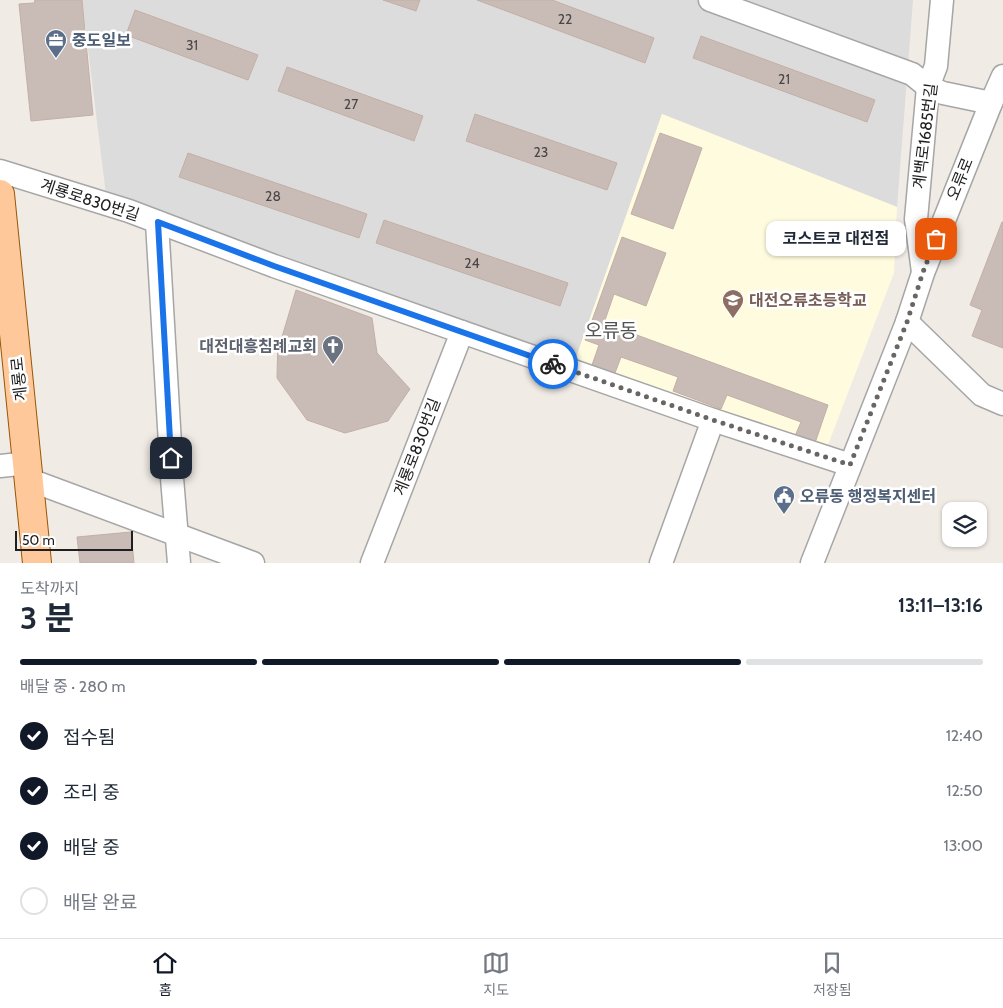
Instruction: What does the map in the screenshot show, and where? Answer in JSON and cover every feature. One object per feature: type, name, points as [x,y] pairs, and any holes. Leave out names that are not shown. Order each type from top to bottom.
[{"type":"main road","name":"계룡로","points":[[0,194],[38,563]]},
{"type":"street","points":[[710,0],[912,74],[928,87],[943,93],[990,103]]},
{"type":"street","name":"계백로1685번길","points":[[923,272],[916,219],[928,87],[936,66],[942,0]]},
{"type":"street","name":"오류로","points":[[813,563],[907,322],[923,272],[990,103],[1003,76]]},
{"type":"street","name":"계룡로830번길","points":[[0,171],[129,211],[274,266],[713,420],[850,465]]},
{"type":"street","points":[[158,222],[179,563]]},
{"type":"street","points":[[907,322],[982,395],[1003,404]]},
{"type":"street","name":"계룡로830번길","points":[[372,563],[462,332]]},
{"type":"street","points":[[660,563],[713,420]]},
{"type":"street","points":[[0,466],[29,471],[176,534],[253,563]]},
{"type":"shaded area","points":[[82,0],[913,0],[897,207],[662,114],[573,366],[107,203]]},
{"type":"shaded area","name":"대전오류초등학교","points":[[662,114],[897,207],[894,273],[826,450],[573,366]]},
{"type":"building","name":"중도일보","points":[[35,0],[82,0],[93,115],[31,121],[19,4],[34,3]]},
{"type":"building","points":[[383,0],[420,0],[416,11]]},
{"type":"building","points":[[477,0],[552,0],[654,38],[645,63]]},
{"type":"building","points":[[135,10],[258,55],[248,80],[126,35]]},
{"type":"building","points":[[701,36],[875,100],[867,122],[693,58]]},
{"type":"building","points":[[287,67],[423,116],[414,141],[278,91]]},
{"type":"building","points":[[475,114],[617,163],[607,190],[466,141]]},
{"type":"building","points":[[660,133],[702,148],[673,229],[631,214]]},
{"type":"building","points":[[188,153],[367,214],[359,238],[179,177]]},
{"type":"building","points":[[384,220],[568,283],[560,306],[376,243]]},
{"type":"building","points":[[1002,222],[1003,348],[972,336],[982,310],[970,305]]},
{"type":"building","points":[[622,237],[666,253],[646,306],[614,294],[604,323],[828,405],[815,443],[795,436],[801,422],[727,395],[721,409],[673,391],[678,377],[621,357],[615,373],[592,365],[599,345],[585,340]]},
{"type":"building","name":"대전대흥침례교회","points":[[296,290],[372,318],[377,353],[410,389],[388,421],[345,433],[307,420],[277,378],[278,338],[282,337]]},
{"type":"building","points":[[131,532],[134,563],[80,563],[77,537]]},
{"type":"way so far","points":[[553,364],[713,420],[850,465],[907,322],[936,239]]},
{"type":"place","name":"중도일보","points":[[56,59]]},
{"type":"place","name":"코스트코 대전점","points":[[936,239]]},
{"type":"place","name":"대전오류초등학교","points":[[733,319]]},
{"type":"place","name":"대전대흥침례교회","points":[[333,365]]},
{"type":"place","name":"오류동 행정복지센터","points":[[784,515]]},
{"type":"district","name":"오류동","points":[[611,330]]},
{"type":"route","points":[[171,458],[158,222],[274,266],[553,364]]}]
